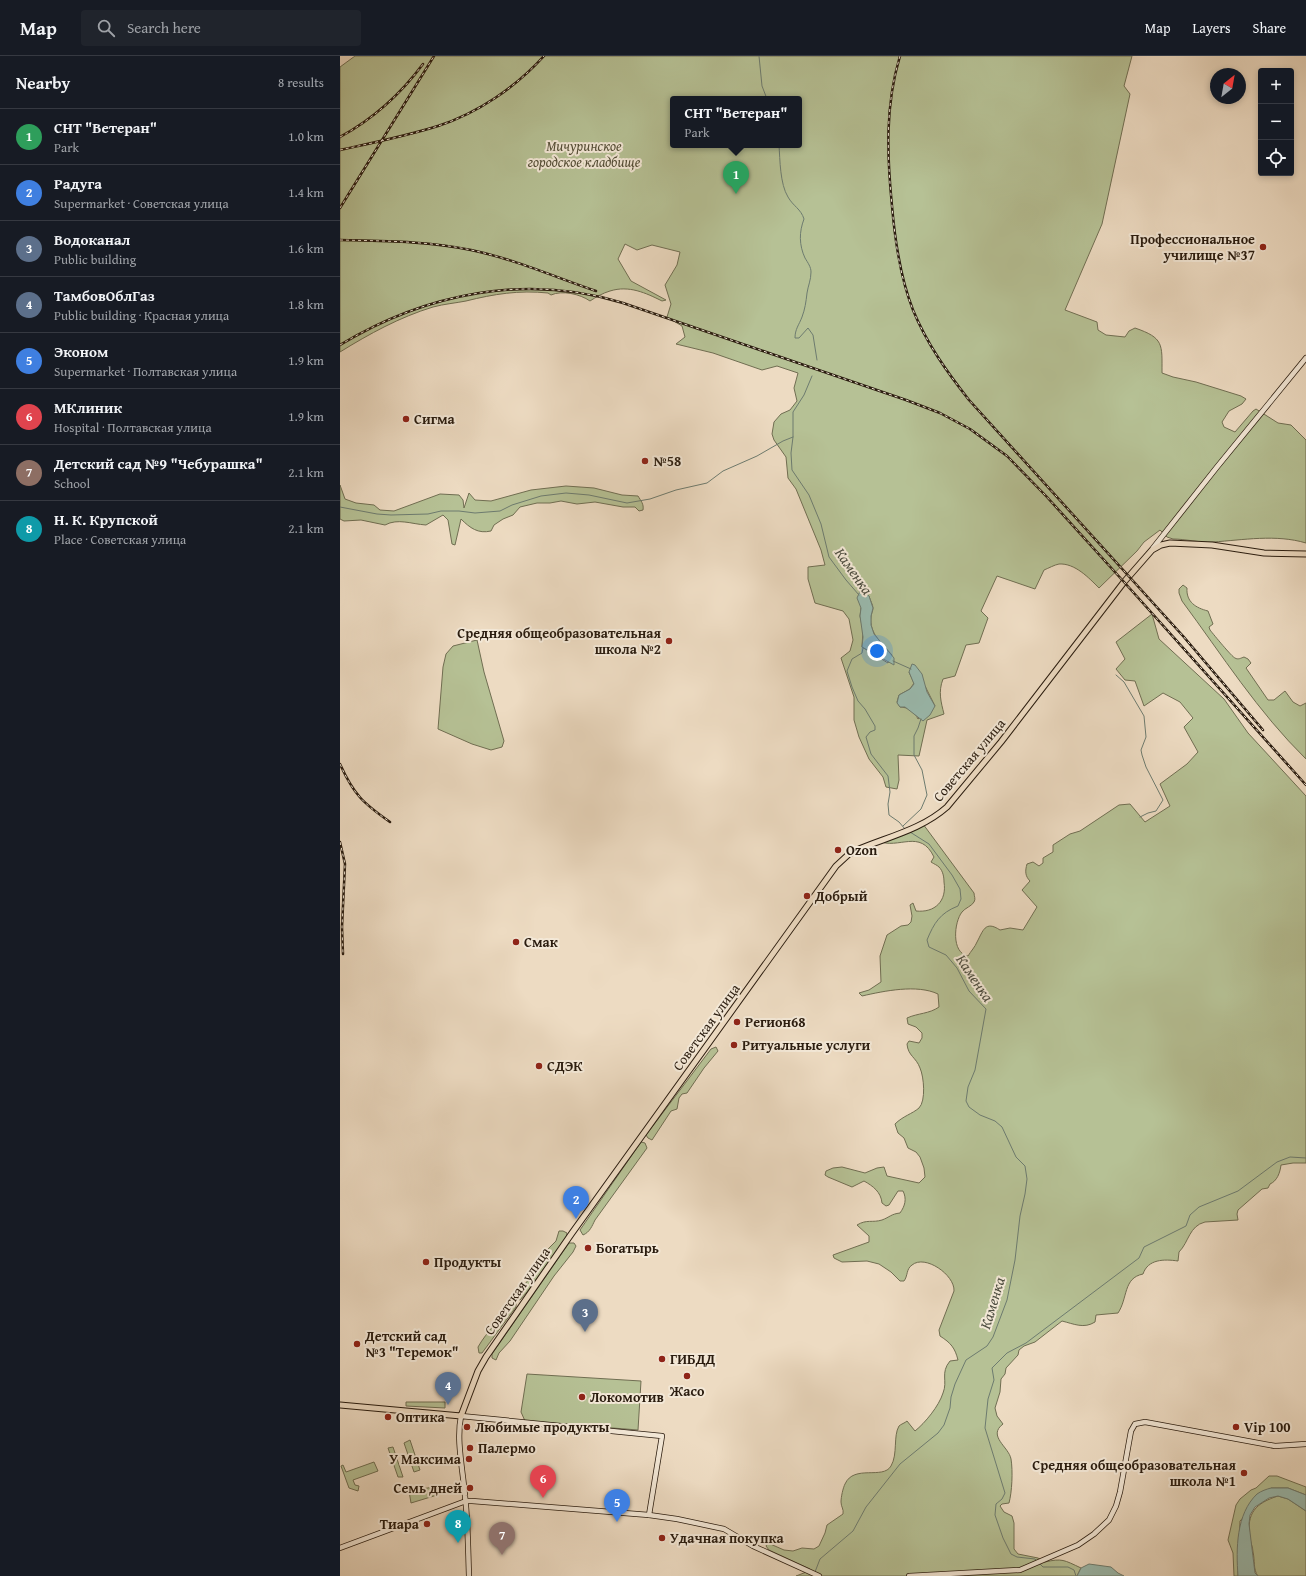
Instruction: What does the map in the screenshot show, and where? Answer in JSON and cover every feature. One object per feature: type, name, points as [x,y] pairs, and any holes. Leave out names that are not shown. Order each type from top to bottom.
[{"type":"main road","points":[[1152,550],[1161,545],[1170,543],[1212,545],[1264,553],[1306,554]]},
{"type":"main road","name":"Советская улица","points":[[461,1416],[478,1371],[486,1357],[577,1226],[836,866],[849,854],[903,833],[937,815],[954,799],[1009,731],[1124,582],[1152,550]]},
{"type":"main road","points":[[340,1405],[461,1416]]},
{"type":"street","points":[[1152,550],[1217,467],[1306,358]]},
{"type":"street","points":[[461,1416],[662,1436],[649,1515]]},
{"type":"street","name":"Советская улица","points":[[461,1416],[460,1447],[466,1501],[469,1576]]},
{"type":"street","points":[[909,1576],[1020,1570],[1078,1545],[1094,1534],[1109,1520],[1116,1506],[1131,1431],[1135,1424],[1145,1422],[1275,1446],[1306,1444]]},
{"type":"street","points":[[340,1548],[466,1501],[649,1515],[718,1527],[754,1546],[819,1576]]},
{"type":"green space","name":"Мичуринское городское кладбище","points":[[355,56],[1132,56],[1124,86],[1130,94],[1102,224],[1065,310],[1097,322],[1098,330],[1106,335],[1125,337],[1129,331],[1135,328],[1151,335],[1159,343],[1161,349],[1162,373],[1196,382],[1241,396],[1246,399],[1242,404],[1229,411],[1222,422],[1224,427],[1235,432],[1256,409],[1278,423],[1291,425],[1306,440],[1306,543],[1295,540],[1271,538],[1203,542],[1173,539],[1167,537],[1160,530],[1144,542],[1137,551],[1099,588],[1081,572],[1065,564],[1057,564],[1044,570],[1035,589],[997,576],[981,611],[988,618],[979,643],[966,645],[955,676],[943,679],[941,684],[940,693],[944,714],[927,720],[919,756],[898,755],[899,780],[897,789],[886,787],[883,777],[869,759],[859,737],[854,720],[854,697],[841,658],[850,651],[853,640],[849,619],[843,611],[815,603],[808,579],[808,567],[825,565],[821,550],[796,489],[788,478],[786,457],[774,440],[772,434],[774,422],[781,414],[790,410],[797,401],[794,388],[798,373],[777,366],[762,370],[713,353],[676,344],[685,337],[682,326],[667,317],[671,304],[665,285],[677,265],[680,252],[652,245],[637,250],[625,244],[618,259],[631,281],[666,300],[662,301],[631,289],[617,289],[600,295],[590,301],[576,295],[566,293],[551,295],[548,293],[517,292],[487,296],[437,306],[421,311],[385,326],[340,352],[340,67]],"holes":[[[869,596],[873,605],[871,617],[872,628],[877,638],[892,655],[888,663],[862,647],[863,630],[860,616],[861,608]],[[909,672],[925,686],[935,706],[918,719],[913,712],[906,708],[900,707],[897,702],[899,695],[910,689],[914,683]]]},
{"type":"green space","points":[[340,485],[345,499],[356,503],[374,505],[380,510],[394,511],[440,494],[459,495],[463,500],[464,508],[469,493],[475,500],[491,501],[531,490],[566,486],[594,488],[622,495],[638,496],[642,503],[643,510],[639,511],[635,507],[623,507],[595,502],[577,504],[561,501],[537,503],[520,507],[513,515],[494,525],[491,531],[482,532],[474,530],[461,519],[455,545],[452,544],[448,520],[443,515],[426,525],[395,522],[385,525],[361,520],[344,521],[340,519]]},
{"type":"green space","points":[[1183,585],[1187,588],[1190,601],[1196,606],[1208,611],[1213,624],[1209,627],[1210,630],[1223,646],[1235,658],[1238,659],[1244,657],[1251,663],[1246,668],[1268,700],[1274,700],[1285,691],[1293,702],[1300,706],[1306,703],[1306,759],[1256,703],[1182,601],[1179,589]]},
{"type":"green space","points":[[1152,614],[1159,639],[1224,699],[1248,733],[1306,796],[1306,1163],[1281,1165],[1275,1181],[1270,1184],[1268,1188],[1262,1189],[1238,1210],[1238,1220],[1205,1222],[1196,1227],[1179,1252],[1178,1261],[1157,1261],[1149,1265],[1143,1274],[1132,1280],[1118,1313],[1096,1315],[1095,1322],[1083,1326],[1062,1321],[1035,1342],[1024,1346],[1019,1350],[1018,1355],[1006,1368],[1005,1374],[1001,1379],[1000,1392],[995,1408],[997,1416],[1003,1424],[997,1433],[998,1437],[1011,1459],[1012,1481],[1009,1503],[1002,1504],[1000,1506],[1004,1512],[1012,1516],[1014,1523],[1014,1549],[1018,1554],[1038,1558],[1045,1562],[1063,1560],[1071,1563],[1081,1568],[1077,1576],[796,1576],[809,1571],[810,1569],[769,1550],[766,1546],[768,1543],[784,1550],[793,1551],[802,1548],[814,1549],[819,1546],[827,1525],[843,1514],[841,1505],[842,1495],[845,1484],[849,1478],[861,1473],[882,1472],[891,1466],[899,1426],[907,1421],[915,1431],[923,1424],[935,1409],[941,1398],[945,1385],[945,1369],[947,1365],[950,1361],[958,1360],[954,1349],[940,1336],[939,1330],[954,1291],[950,1279],[945,1273],[931,1264],[918,1262],[910,1267],[904,1281],[900,1281],[891,1272],[879,1264],[867,1261],[842,1262],[834,1258],[833,1255],[869,1242],[869,1236],[857,1225],[864,1222],[882,1220],[900,1213],[904,1205],[905,1197],[903,1191],[898,1191],[889,1205],[886,1206],[882,1203],[876,1190],[864,1181],[852,1187],[828,1177],[825,1175],[826,1171],[833,1168],[842,1167],[865,1173],[884,1167],[887,1176],[919,1183],[925,1177],[924,1168],[920,1157],[916,1152],[908,1148],[904,1138],[898,1133],[895,1124],[919,1108],[923,1100],[923,1083],[921,1072],[918,1064],[909,1051],[907,1044],[909,1041],[919,1043],[922,1038],[922,1033],[916,1027],[908,1024],[907,1018],[939,1007],[938,994],[920,989],[900,989],[862,996],[859,993],[869,990],[881,982],[880,956],[887,935],[901,926],[908,925],[911,922],[912,916],[910,905],[913,903],[916,911],[929,910],[938,904],[944,895],[944,878],[940,869],[931,862],[934,857],[928,848],[922,844],[916,842],[886,843],[878,841],[923,824],[974,893],[974,902],[962,912],[957,923],[957,943],[963,954],[968,956],[985,928],[991,926],[1000,930],[1010,928],[1023,930],[1037,907],[1022,890],[1030,881],[1026,873],[1027,864],[1033,862],[1039,866],[1043,863],[1043,858],[1053,852],[1053,845],[1070,834],[1080,831],[1119,805],[1130,804],[1145,822],[1170,806],[1160,784],[1187,764],[1198,752],[1184,727],[1193,718],[1180,702],[1163,693],[1144,706],[1135,681],[1125,680],[1116,669],[1125,659],[1116,642]]},
{"type":"green space","points":[[477,640],[484,672],[504,741],[502,747],[491,750],[472,744],[438,729],[443,667],[446,654],[453,646]]},
{"type":"green space","points":[[716,1047],[718,1051],[687,1093],[682,1094],[679,1098],[677,1109],[671,1111],[652,1140],[648,1138],[646,1135],[711,1049]]},
{"type":"green space","points":[[641,1142],[645,1143],[647,1148],[590,1229],[583,1235],[580,1230]]},
{"type":"green space","points":[[559,1231],[567,1233],[566,1238],[527,1292],[520,1300],[516,1298],[517,1293],[531,1277],[548,1249],[556,1241]]},
{"type":"green space","points":[[569,1243],[574,1243],[576,1246],[573,1252],[554,1276],[510,1341],[499,1353],[496,1360],[492,1358],[492,1354]]},
{"type":"green space","points":[[510,1300],[516,1303],[516,1307],[482,1353],[479,1353],[478,1347],[503,1313]]},
{"type":"green space","name":"Локомотив","points":[[527,1374],[641,1381],[638,1430],[525,1421],[521,1412]]},
{"type":"green space","points":[[406,1402],[445,1402],[445,1408],[406,1406]]},
{"type":"green space","points":[[410,1440],[420,1470],[414,1472],[404,1443]]},
{"type":"green space","points":[[393,1447],[403,1477],[398,1477],[388,1448]]},
{"type":"green space","points":[[374,1462],[378,1471],[353,1480],[355,1485],[359,1486],[358,1491],[349,1488],[341,1466],[343,1465],[346,1472]]},
{"type":"green space","points":[[1269,1476],[1277,1476],[1306,1487],[1306,1495],[1288,1488],[1271,1488],[1240,1521],[1238,1576],[1234,1576],[1233,1553],[1228,1540],[1236,1505],[1240,1499],[1256,1488]]},
{"type":"green space","points":[[446,1485],[447,1492],[411,1503],[409,1491]]},
{"type":"green space","points":[[1278,1496],[1288,1499],[1306,1511],[1306,1576],[1258,1576],[1256,1574],[1249,1529],[1251,1515],[1258,1506]]},
{"type":"water","points":[[861,589],[869,596],[873,608],[871,625],[874,634],[894,658],[894,665],[862,647],[863,637],[860,616],[861,608],[857,598]]},
{"type":"water","points":[[912,664],[915,665],[922,674],[927,692],[935,706],[930,715],[923,721],[905,707],[900,707],[897,703],[899,695],[910,689],[914,684],[909,672]]},
{"type":"water","points":[[1271,1488],[1288,1488],[1306,1495],[1306,1511],[1288,1499],[1278,1496],[1269,1498],[1255,1507],[1250,1515],[1249,1524],[1255,1573],[1258,1576],[1238,1576],[1237,1555],[1239,1532],[1245,1511],[1257,1494]]},
{"type":"water","points":[[1089,1564],[1111,1567],[1124,1576],[1077,1576],[1081,1568]]},
{"type":"waterway","name":"Каменка","points":[[759,56],[762,86],[766,96]]},
{"type":"waterway","name":"Каменка","points":[[779,148],[781,172],[785,192],[804,219],[801,229],[801,243],[803,253],[811,270],[811,278],[807,290],[805,308],[796,330],[795,338],[799,338],[808,328],[813,335],[817,360]]},
{"type":"waterway","name":"Каменка","points":[[812,376],[804,395],[793,412],[793,437],[791,453],[792,470],[809,495],[821,524],[829,557],[859,595]]},
{"type":"waterway","points":[[340,507],[391,515],[428,514],[441,511],[475,513],[500,511],[512,505],[541,496],[566,493],[589,495],[627,503],[650,499],[676,490],[707,483],[723,471],[757,456],[793,437]]},
{"type":"waterway","name":"Каменка","points":[[863,648],[862,653],[852,659],[847,671],[858,701],[865,709],[875,726],[875,730],[870,732],[866,737],[871,754],[888,776],[890,792],[888,804],[889,815],[899,822],[905,829]]},
{"type":"waterway","points":[[893,661],[911,669]]},
{"type":"waterway","points":[[1116,675],[1124,682],[1144,716],[1146,737],[1141,750],[1142,755],[1146,767],[1163,800],[1156,811],[1140,817]]},
{"type":"waterway","points":[[903,826],[921,809],[927,795],[922,770],[914,755],[914,736],[921,719]]},
{"type":"waterway","name":"Каменка","points":[[815,1572],[820,1559],[853,1531],[866,1507],[900,1464],[938,1433],[944,1425],[950,1408],[951,1397],[955,1384],[966,1360],[987,1346],[993,1337],[1007,1300],[1015,1260],[1020,1216],[1027,1179],[1025,1166],[1016,1157],[1002,1127],[995,1121],[980,1115],[969,1107],[966,1101],[968,1087],[975,1070],[986,1009],[969,991],[957,968],[946,955],[929,947],[927,940],[932,928],[942,915],[958,906],[961,899],[960,889],[952,875],[929,844],[910,832]]},
{"type":"waterway","points":[[1037,1561],[1035,1559],[1017,1557],[1011,1554],[1003,1538],[995,1515],[996,1504],[1002,1499],[1005,1493],[985,1428],[988,1399],[994,1380],[992,1368],[1007,1353],[1026,1343],[1139,1258],[1144,1247],[1186,1226],[1190,1215],[1199,1207],[1238,1191],[1277,1162],[1290,1157],[1306,1158]]},
{"type":"waterway","points":[[1040,1564],[1043,1567],[1068,1567],[1074,1570],[1076,1576]]},
{"type":"railway","points":[[340,208],[434,56]]},
{"type":"railway","points":[[340,150],[426,130],[453,121],[496,98],[521,78],[544,56]]},
{"type":"railway","points":[[900,56],[892,93],[888,131],[890,187],[901,272],[913,310],[931,346],[945,368],[969,400],[1183,636],[1263,730]]},
{"type":"railway","points":[[340,137],[375,114],[405,86],[423,64]]},
{"type":"railway","points":[[340,240],[422,243],[471,250],[519,263],[596,291]]},
{"type":"railway","points":[[340,345],[373,327],[407,312],[442,301],[478,293],[514,289],[550,290],[587,294],[623,303],[940,413],[970,429],[1007,456],[1046,496],[1306,785]]},
{"type":"railway","points":[[340,764],[345,775],[360,798],[390,822]]},
{"type":"railway","points":[[340,842],[345,864],[342,927],[343,954]]},
{"type":"place","name":"СНТ \"Ветеран\"","points":[[736,194]]},
{"type":"place","name":"Профессиональное училище №37","points":[[1263,247]]},
{"type":"place","name":"Сигма","points":[[406,419]]},
{"type":"place","name":"№58","points":[[645,461]]},
{"type":"place","name":"Средняя общеобразовательная школа №2","points":[[669,641]]},
{"type":"place","name":"Ozon","points":[[838,850]]},
{"type":"place","name":"Добрый","points":[[807,896]]},
{"type":"place","name":"Смак","points":[[516,942]]},
{"type":"place","name":"Регион68","points":[[737,1022]]},
{"type":"place","name":"Ритуальные услуги","points":[[734,1045]]},
{"type":"place","name":"СДЭК","points":[[539,1066]]},
{"type":"place","name":"Радуга","points":[[576,1219]]},
{"type":"place","name":"Богатырь","points":[[588,1248]]},
{"type":"place","name":"Продукты","points":[[426,1262]]},
{"type":"place","name":"Водоканал","points":[[585,1332]]},
{"type":"place","name":"Детский сад №3 \"Теремок\"","points":[[357,1344]]},
{"type":"place","name":"ГИБДД","points":[[662,1359]]},
{"type":"place","name":"Жасо","points":[[687,1376]]},
{"type":"place","name":"Локомотив","points":[[582,1397]]},
{"type":"place","name":"ТамбовОблГаз","points":[[448,1405]]},
{"type":"place","name":"Оптика","points":[[388,1417]]},
{"type":"place","name":"Любимые продукты","points":[[467,1427]]},
{"type":"place","name":"Vip 100","points":[[1236,1427]]},
{"type":"place","name":"Палермо","points":[[470,1448]]},
{"type":"place","name":"У Максима","points":[[469,1459]]},
{"type":"place","name":"Средняя общеобразовательная школа №1","points":[[1244,1473]]},
{"type":"place","name":"Семь дней","points":[[470,1488]]},
{"type":"place","name":"МКлиник","points":[[543,1498]]},
{"type":"place","name":"Эконом","points":[[617,1522]]},
{"type":"place","name":"Тиара","points":[[427,1524]]},
{"type":"place","name":"Удачная покупка","points":[[662,1538]]},
{"type":"place","name":"Н. К. Крупской","points":[[458,1543]]},
{"type":"place","name":"Детский сад №9 \"Чебурашка\"","points":[[502,1555]]}]
